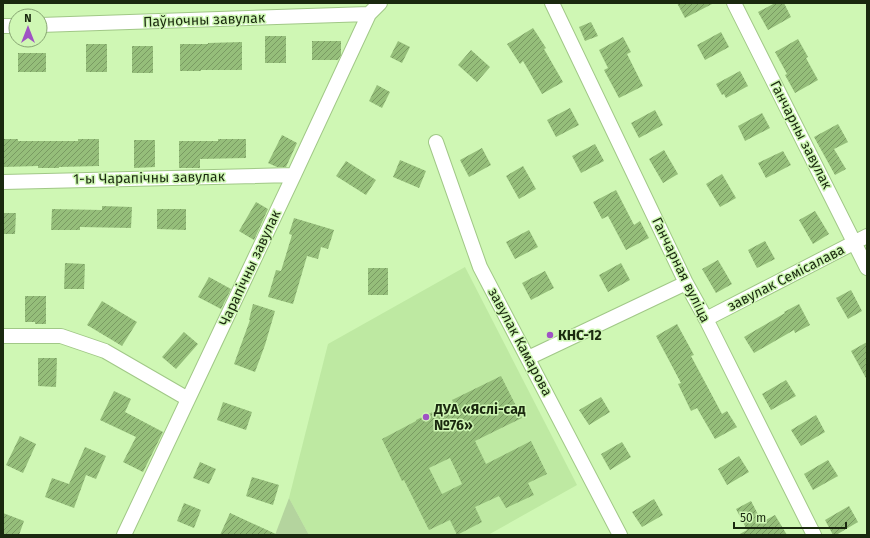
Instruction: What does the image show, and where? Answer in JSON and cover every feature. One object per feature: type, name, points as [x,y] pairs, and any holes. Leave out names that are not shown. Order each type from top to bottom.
[{"type":"street","name":"Чарапічны завулак","points":[[124,535],[369,14],[380,3]]},
{"type":"street","name":"Ганчарная вуліца","points":[[552,3],[686,283],[706,319],[814,535]]},
{"type":"street","name":"Ганчарны завулак","points":[[734,3],[861,239],[867,268]]},
{"type":"street","name":"Паўночны завулак","points":[[48,25],[369,14]]},
{"type":"street","name":"завулак Камарова","points":[[436,142],[480,267],[620,535]]},
{"type":"street","name":"1-ы Чарапічны завулак","points":[[3,182],[294,175]]},
{"type":"street","name":"завулак Семісалава","points":[[706,319],[861,239]]},
{"type":"street","points":[[528,358],[686,283]]},
{"type":"street","points":[[3,336],[61,336],[105,350],[188,399]]},
{"type":"shaded area","name":"ДУА «Яслі-сад №76»","points":[[465,267],[577,485],[488,535],[309,535],[289,498],[328,344]]},
{"type":"shaded area","points":[[289,498],[309,535],[275,535]]},
{"type":"building","points":[[677,3],[714,3],[685,18]]},
{"type":"building","points":[[775,3],[784,3],[791,17],[768,30],[758,12]]},
{"type":"building","points":[[591,22],[598,36],[585,41],[579,27]]},
{"type":"building","points":[[533,28],[546,48],[544,49],[563,82],[542,94],[523,61],[520,64],[507,44]]},
{"type":"building","points":[[721,32],[729,47],[705,60],[697,45]]},
{"type":"building","points":[[265,36],[286,36],[286,63],[265,63]]},
{"type":"building","points":[[623,37],[631,52],[627,54],[643,86],[619,98],[604,70],[608,68],[599,50]]},
{"type":"building","points":[[798,39],[818,80],[795,93],[775,52]]},
{"type":"building","points":[[312,41],[341,41],[341,55],[338,60],[312,60]]},
{"type":"building","points":[[398,41],[410,47],[402,63],[390,57]]},
{"type":"building","points":[[242,42],[242,70],[180,71],[180,44]]},
{"type":"building","points":[[86,44],[107,44],[107,72],[86,72]]},
{"type":"building","points":[[132,46],[153,46],[153,73],[132,73]]},
{"type":"building","points":[[471,50],[490,67],[477,82],[458,65]]},
{"type":"building","points":[[18,53],[46,53],[46,72],[18,72]]},
{"type":"building","points":[[740,71],[748,86],[726,98],[724,94],[722,95],[716,84]]},
{"type":"building","points":[[377,85],[390,92],[382,108],[369,101]]},
{"type":"building","points":[[570,108],[579,125],[556,137],[547,120]]},
{"type":"building","points":[[655,110],[663,125],[639,138],[631,123]]},
{"type":"building","points":[[762,113],[770,128],[745,141],[738,126]]},
{"type":"building","points":[[838,124],[848,142],[834,149],[846,169],[835,175],[814,137]]},
{"type":"building","points":[[282,135],[297,143],[286,167],[277,167],[268,163]]},
{"type":"building","points":[[3,139],[18,139],[18,141],[78,141],[78,139],[99,139],[99,166],[59,168],[38,168],[38,166],[3,167]]},
{"type":"building","points":[[218,139],[246,139],[246,158],[200,159],[200,168],[179,168],[179,141],[218,141]]},
{"type":"building","points":[[134,140],[155,140],[155,167],[134,168]]},
{"type":"building","points":[[595,144],[604,161],[581,173],[572,156]]},
{"type":"building","points":[[482,148],[491,165],[469,177],[460,160]]},
{"type":"building","points":[[664,150],[678,174],[663,183],[649,159]]},
{"type":"building","points":[[783,151],[791,165],[766,178],[758,163]]},
{"type":"building","points":[[400,160],[426,171],[419,188],[393,177]]},
{"type":"building","points":[[346,161],[376,180],[366,195],[336,176]]},
{"type":"building","points":[[523,166],[536,189],[519,199],[506,176]]},
{"type":"building","points":[[722,174],[736,198],[720,207],[706,184]]},
{"type":"building","points":[[616,190],[634,225],[640,221],[649,238],[626,250],[608,216],[602,219],[593,202]]},
{"type":"building","points":[[256,202],[268,209],[254,240],[239,231]]},
{"type":"building","points":[[102,206],[132,207],[131,228],[80,227],[80,230],[51,230],[52,209],[102,210]]},
{"type":"building","points":[[157,209],[186,209],[186,230],[157,229]]},
{"type":"building","points":[[815,211],[829,234],[813,244],[799,220]]},
{"type":"building","points":[[3,213],[16,213],[15,234],[3,234]]},
{"type":"building","points":[[294,218],[334,230],[328,249],[321,247],[318,259],[307,256],[293,304],[268,297],[276,270],[281,271],[292,235],[289,234]]},
{"type":"building","points":[[529,230],[538,247],[515,259],[506,242]]},
{"type":"building","points":[[765,241],[775,259],[757,268],[748,250]]},
{"type":"building","points":[[718,260],[732,284],[716,293],[702,269]]},
{"type":"building","points":[[65,263],[85,264],[84,289],[64,289]]},
{"type":"building","points":[[621,263],[630,280],[608,292],[599,275]]},
{"type":"building","points":[[368,268],[388,268],[388,295],[368,295]]},
{"type":"building","points":[[545,271],[554,288],[531,300],[522,283]]},
{"type":"building","points":[[209,277],[231,289],[221,309],[198,297]]},
{"type":"building","points":[[851,290],[862,311],[848,319],[836,298]]},
{"type":"building","points":[[25,296],[46,296],[46,324],[25,322]]},
{"type":"building","points":[[102,301],[137,322],[122,346],[87,325]]},
{"type":"building","points":[[253,304],[275,311],[255,372],[234,364],[250,320]]},
{"type":"building","points":[[799,304],[810,325],[795,333],[794,330],[754,353],[744,337]]},
{"type":"building","points":[[677,324],[694,355],[691,356],[722,414],[727,411],[737,427],[715,439],[697,408],[691,411],[678,384],[681,383],[656,336]]},
{"type":"building","points":[[184,332],[198,344],[176,369],[162,357]]},
{"type":"building","points":[[867,342],[867,380],[851,351]]},
{"type":"building","points":[[38,358],[57,358],[56,387],[38,386]]},
{"type":"building","points":[[501,376],[522,418],[475,441],[486,464],[531,441],[547,474],[528,483],[534,495],[506,508],[499,496],[475,507],[482,522],[457,535],[450,520],[429,530],[404,480],[402,481],[382,439],[453,402],[452,400]],"holes":[[[450,458],[462,484],[442,494],[429,468]]]},
{"type":"building","points":[[786,380],[796,396],[771,410],[762,394]]},
{"type":"building","points":[[114,391],[131,399],[125,412],[163,432],[143,472],[123,462],[136,437],[100,420]]},
{"type":"building","points":[[601,397],[610,412],[589,425],[579,410]]},
{"type":"building","points":[[223,402],[252,412],[246,430],[217,420]]},
{"type":"building","points":[[816,415],[825,432],[801,446],[791,430]]},
{"type":"building","points":[[20,436],[36,444],[23,473],[6,465]]},
{"type":"building","points":[[622,442],[631,457],[610,470],[601,454]]},
{"type":"building","points":[[85,447],[106,456],[96,479],[86,475],[74,508],[45,497],[52,478],[69,484]]},
{"type":"building","points":[[739,456],[749,472],[727,485],[718,469]]},
{"type":"building","points":[[828,460],[838,476],[813,490],[804,474]]},
{"type":"building","points":[[200,462],[216,469],[209,484],[193,478]]},
{"type":"building","points":[[252,477],[279,485],[273,505],[246,496]]},
{"type":"building","points":[[654,499],[663,515],[642,527],[632,512]]},
{"type":"building","points":[[751,501],[762,522],[775,515],[787,535],[738,535],[747,530],[736,509]]},
{"type":"building","points":[[184,503],[201,510],[194,528],[177,521]]},
{"type":"building","points":[[849,506],[858,522],[836,535],[833,535],[825,520]]},
{"type":"building","points":[[3,513],[24,521],[19,535],[3,535]]},
{"type":"building","points":[[230,513],[278,535],[220,535]]},
{"type":"place","name":"КНС-12","points":[[550,335]]},
{"type":"place","name":"ДУА «Яслі-сад №76»","points":[[426,417]]}]
